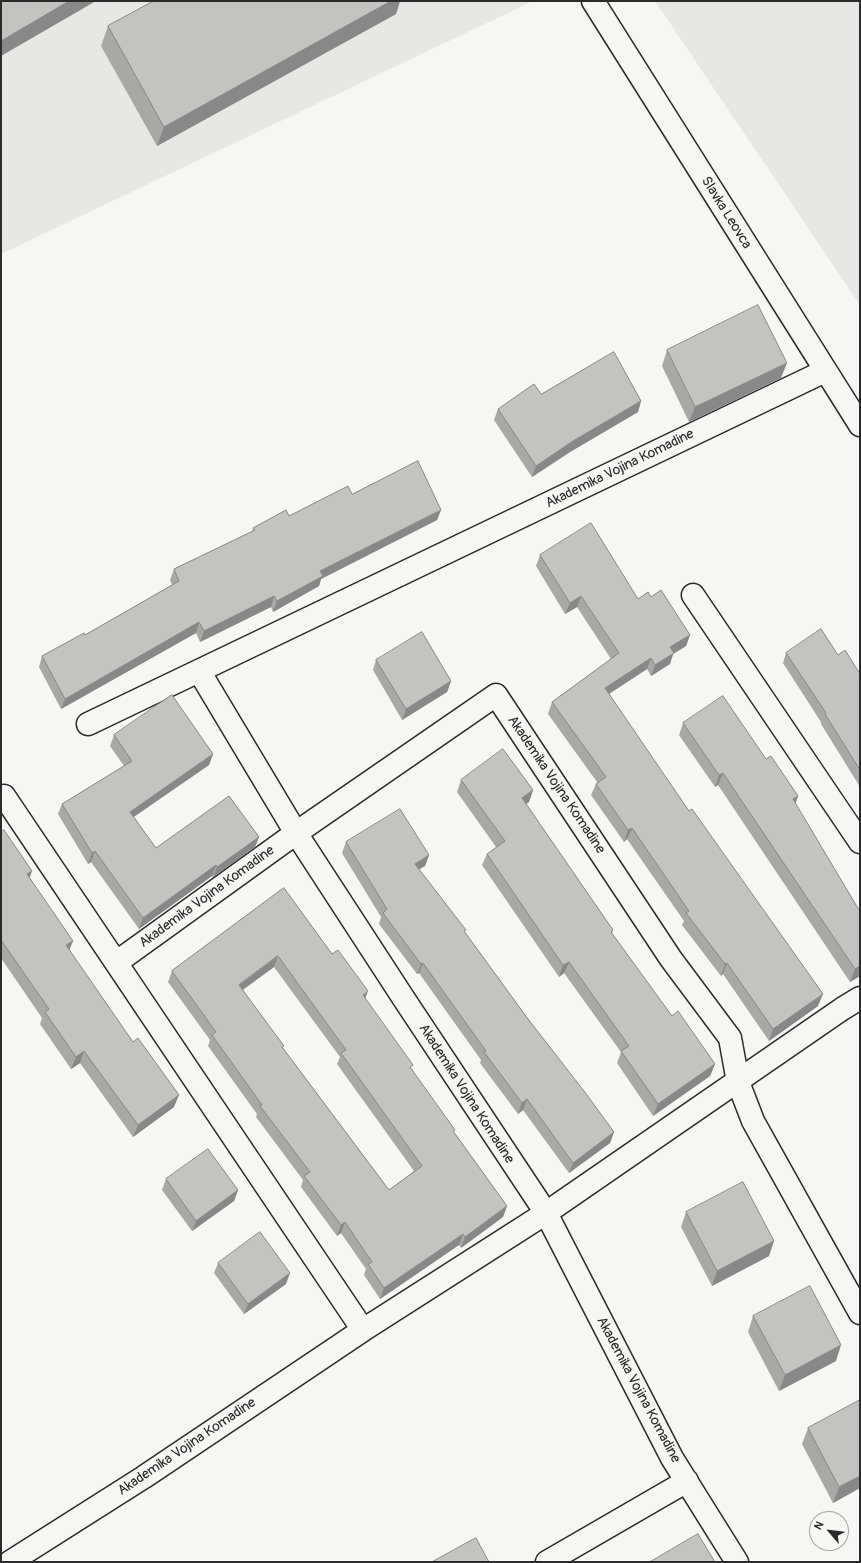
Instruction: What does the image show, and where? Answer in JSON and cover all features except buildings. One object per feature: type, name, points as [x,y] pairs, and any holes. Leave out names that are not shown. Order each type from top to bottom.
[{"type":"street","name":"Slavka Leovca","points":[[593,1],[860,425]]},
{"type":"street","name":"Akademika Vojina Komadine","points":[[88,724],[825,371]]},
{"type":"street","points":[[693,595],[860,842]]},
{"type":"street","name":"Akademika Vojina Komadine","points":[[199,670],[296,833],[546,1213],[672,1458],[737,1562]]},
{"type":"street","name":"Akademika Vojina Komadine","points":[[117,962],[296,833],[496,695],[671,959],[730,1038],[738,1082],[753,1121],[860,1313]]},
{"type":"street","points":[[4,796],[363,1330]]},
{"type":"street","name":"Akademika Vojina Komadine","points":[[10,1562],[144,1477],[363,1330],[546,1213],[860,998]]},
{"type":"street","points":[[547,1562],[687,1481]]},
{"type":"shaded area","points":[[1,1],[533,1],[1,254]]},
{"type":"shaded area","points":[[655,1],[860,1],[860,305]]}]
